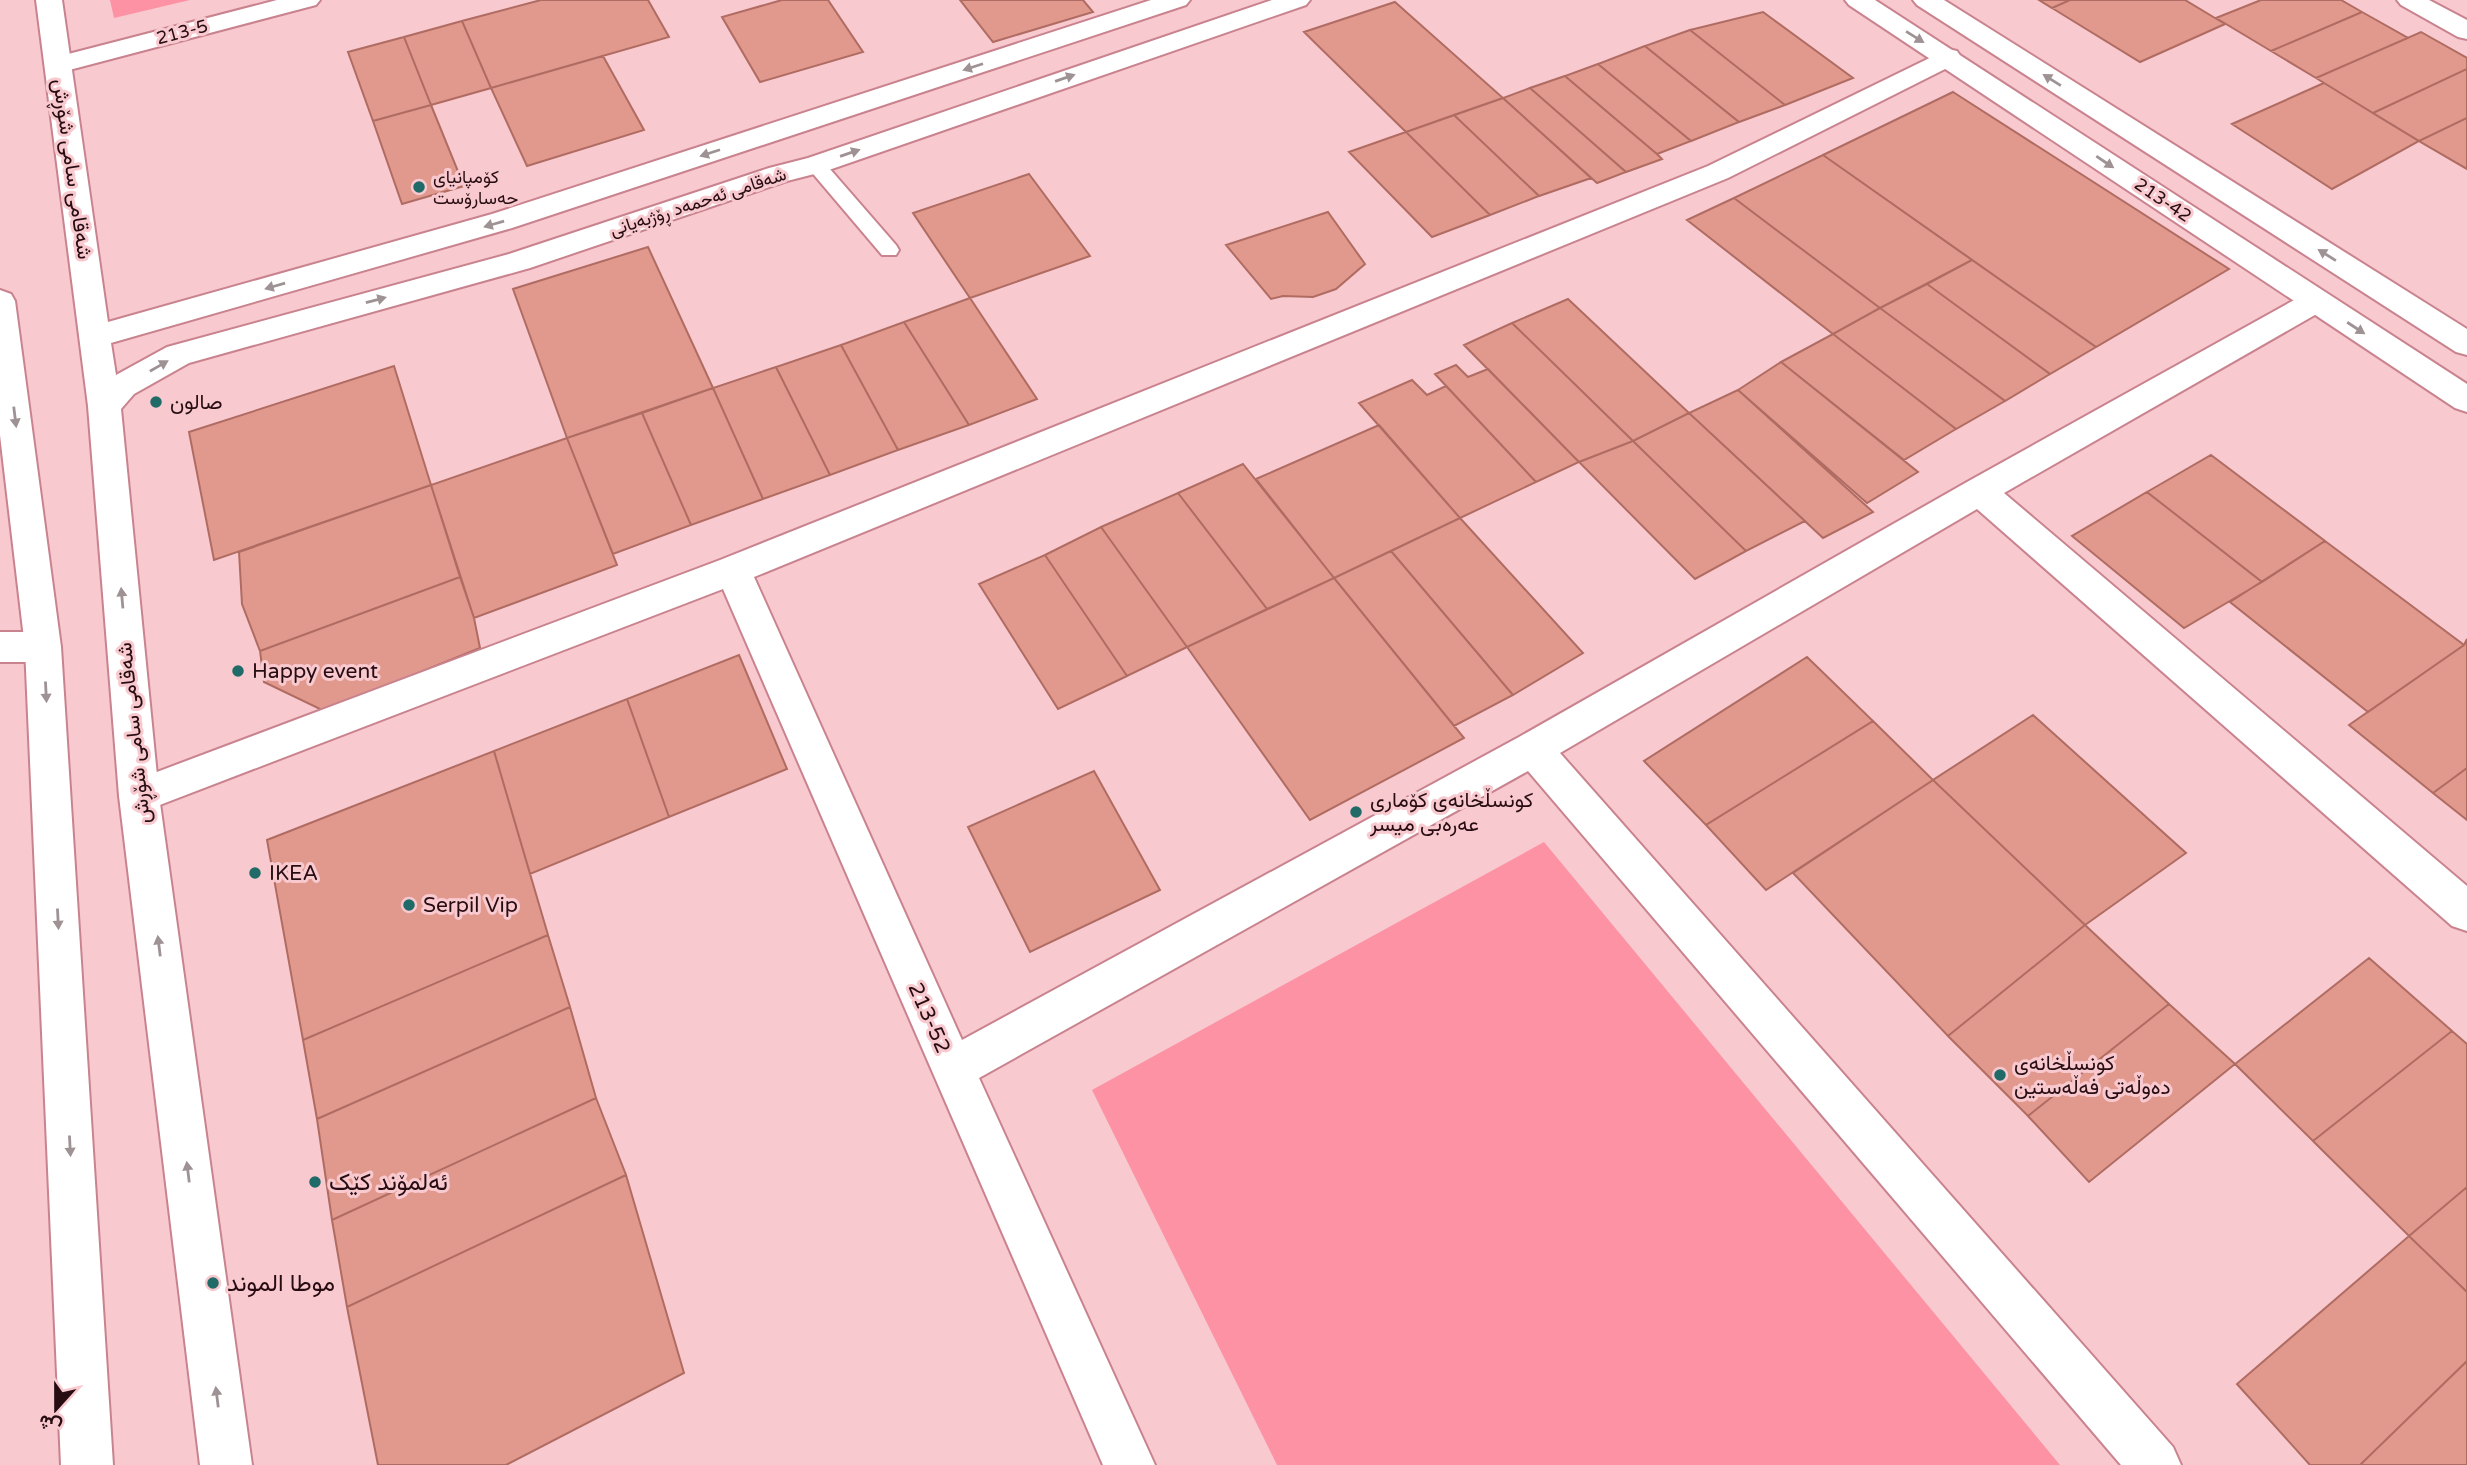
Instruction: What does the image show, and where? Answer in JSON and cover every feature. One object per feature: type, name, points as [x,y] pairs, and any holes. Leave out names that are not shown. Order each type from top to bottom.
[{"type":"street","name":"شەقامی سامی شۆڕش","points":[[49,0],[104,406],[139,796],[226,1465]]},
{"type":"street","name":"213-5","points":[[58,65],[307,0]]},
{"type":"street","points":[[95,337],[502,221],[1175,0]]},
{"type":"street","name":"شەقامی ئەحمەد ڕۆژبەیانی","points":[[104,406],[123,386],[177,355],[519,261],[779,174],[816,165],[1297,0]]},
{"type":"street","name":"213-42","points":[[1858,0],[2467,400]]},
{"type":"street","name":"213-42","points":[[1926,0],[2467,344]]},
{"type":"street","points":[[2410,0],[2467,31]]},
{"type":"street","points":[[139,796],[733,570],[1718,172],[1948,58]]},
{"type":"street","points":[[757,137],[779,174]]},
{"type":"street","points":[[0,301],[43,647],[87,1465]]},
{"type":"street","points":[[952,1069],[1533,750],[1979,491],[2316,301]]},
{"type":"street","points":[[1979,491],[2467,912]]},
{"type":"street","name":"213-52","points":[[733,570],[1129,1465]]},
{"type":"street","points":[[0,647],[43,647]]},
{"type":"street","points":[[1533,750],[2155,1465]]},
{"type":"lane","points":[[816,165],[889,250]]},
{"type":"shaded area","points":[[110,0],[190,0],[114,18]]},
{"type":"shaded area","points":[[1544,842],[2060,1465],[1277,1465],[1092,1090]]},
{"type":"building","points":[[541,0],[648,0],[669,37],[491,88],[462,21]]},
{"type":"building","points":[[782,0],[828,0],[863,52],[760,82],[722,17]]},
{"type":"building","points":[[960,0],[1083,0],[1093,12],[993,42]]},
{"type":"building","points":[[2039,0],[2070,0],[2052,8]]},
{"type":"building","points":[[2070,0],[2185,0],[2225,24],[2140,62],[2052,8]]},
{"type":"building","points":[[2261,0],[2341,0],[2362,12],[2271,51],[2216,18]]},
{"type":"building","points":[[1395,2],[1503,98],[1406,132],[1304,32]]},
{"type":"building","points":[[1763,12],[1853,78],[1785,105],[1690,30]]},
{"type":"building","points":[[2362,12],[2408,38],[2316,78],[2271,51]]},
{"type":"building","points":[[462,21],[491,88],[431,105],[404,37]]},
{"type":"building","points":[[1690,30],[1785,105],[1739,122],[1645,46]]},
{"type":"building","points":[[2421,32],[2467,58],[2467,69],[2373,113],[2316,78]]},
{"type":"building","points":[[404,37],[431,105],[373,121],[348,52]]},
{"type":"building","points":[[1645,46],[1739,122],[1691,141],[1598,64]]},
{"type":"building","points":[[603,56],[644,130],[527,166],[491,88]]},
{"type":"building","points":[[1598,64],[1691,141],[1657,154],[1565,76]]},
{"type":"building","points":[[2467,69],[2467,118],[2419,141],[2373,113]]},
{"type":"building","points":[[1565,76],[1662,159],[1626,172],[1530,88]]},
{"type":"building","points":[[2324,83],[2419,141],[2332,189],[2232,124]]},
{"type":"building","points":[[1530,88],[1626,172],[1597,183],[1503,98]]},
{"type":"building","points":[[1953,92],[2229,269],[2096,347],[1823,155]]},
{"type":"building","points":[[1503,98],[1591,178],[1539,196],[1454,115]]},
{"type":"building","points":[[431,105],[464,186],[402,204],[373,121]]},
{"type":"building","points":[[1454,115],[1539,196],[1490,215],[1406,132]]},
{"type":"building","points":[[2467,118],[2467,169],[2419,141]]},
{"type":"building","points":[[1406,132],[1490,215],[1432,237],[1349,152]]},
{"type":"building","points":[[1823,155],[1972,260],[1880,308],[1734,198]]},
{"type":"building","points":[[1029,174],[1090,256],[970,298],[913,213]]},
{"type":"building","points":[[1734,198],[1880,308],[1833,334],[1687,220]]},
{"type":"building","points":[[1328,212],[1365,264],[1336,289],[1313,297],[1283,296],[1271,299],[1226,245]]},
{"type":"building","points":[[648,247],[713,388],[567,438],[513,289]]},
{"type":"building","points":[[1972,260],[2096,347],[2050,374],[1927,284]]},
{"type":"building","points":[[1927,284],[2050,374],[2005,401],[1880,308]]},
{"type":"building","points":[[970,298],[1037,399],[969,425],[904,322]]},
{"type":"building","points":[[1568,299],[1689,413],[1633,441],[1512,323]]},
{"type":"building","points":[[1880,308],[2005,401],[1956,429],[1833,334]]},
{"type":"building","points":[[904,322],[969,425],[898,450],[841,345]]},
{"type":"building","points":[[1512,323],[1633,441],[1579,462],[1464,345]]},
{"type":"building","points":[[1833,334],[1956,429],[1904,460],[1781,362]]},
{"type":"building","points":[[841,345],[898,450],[830,475],[776,367]]},
{"type":"building","points":[[1781,362],[1918,472],[1867,503],[1738,390]]},
{"type":"building","points":[[1456,365],[1468,377],[1488,369],[1579,462],[1536,482],[1435,374]]},
{"type":"building","points":[[394,366],[431,485],[214,560],[189,432]]},
{"type":"building","points":[[776,367],[830,475],[763,499],[713,388]]},
{"type":"building","points":[[1412,380],[1427,395],[1446,386],[1536,482],[1460,518],[1359,403]]},
{"type":"building","points":[[713,388],[763,499],[691,525],[642,413]]},
{"type":"building","points":[[1738,390],[1873,512],[1823,538],[1689,413]]},
{"type":"building","points":[[642,413],[691,525],[613,554],[567,438]]},
{"type":"building","points":[[1689,413],[1805,521],[1746,551],[1633,441]]},
{"type":"building","points":[[1379,425],[1460,518],[1334,578],[1256,479]]},
{"type":"building","points":[[567,438],[617,565],[474,618],[431,485]]},
{"type":"building","points":[[1633,441],[1746,551],[1695,579],[1579,462]]},
{"type":"building","points":[[2211,455],[2325,541],[2262,582],[2147,492]]},
{"type":"building","points":[[1243,464],[1334,578],[1267,609],[1178,493]]},
{"type":"building","points":[[431,485],[460,577],[260,651],[242,604],[239,552]]},
{"type":"building","points":[[2147,492],[2262,582],[2184,628],[2072,536]]},
{"type":"building","points":[[1178,493],[1267,609],[1187,647],[1101,527]]},
{"type":"building","points":[[1460,518],[1583,653],[1513,695],[1391,551]]},
{"type":"building","points":[[1101,527],[1187,647],[1127,676],[1045,555]]},
{"type":"building","points":[[2325,541],[2464,645],[2368,712],[2230,602]]},
{"type":"building","points":[[1391,551],[1513,695],[1454,726],[1334,578]]},
{"type":"building","points":[[1045,555],[1127,676],[1058,709],[979,584]]},
{"type":"building","points":[[460,577],[474,618],[480,648],[324,711],[264,682],[260,651]]},
{"type":"building","points":[[1334,578],[1464,738],[1310,820],[1187,647]]},
{"type":"building","points":[[2467,639],[2467,768],[2433,793],[2349,725],[2464,645]]},
{"type":"building","points":[[739,655],[787,769],[669,817],[627,699]]},
{"type":"building","points":[[1807,657],[1873,721],[1706,825],[1644,761]]},
{"type":"building","points":[[627,699],[669,817],[530,874],[494,751]]},
{"type":"building","points":[[2033,715],[2186,853],[2085,925],[1933,780]]},
{"type":"building","points":[[1873,721],[1933,780],[1766,890],[1706,825]]},
{"type":"building","name":"Serpil Vip","points":[[494,751],[548,935],[303,1040],[267,840]]},
{"type":"building","points":[[2467,768],[2467,820],[2433,793]]},
{"type":"building","points":[[1094,771],[1160,890],[1030,952],[968,827]]},
{"type":"building","points":[[1933,780],[2085,925],[1948,1036],[1793,873]]},
{"type":"building","points":[[2085,925],[2169,1004],[2028,1116],[1948,1036]]},
{"type":"building","points":[[548,935],[570,1007],[317,1119],[303,1040]]},
{"type":"building","points":[[2369,958],[2452,1031],[2313,1141],[2235,1064]]},
{"type":"building","points":[[2169,1004],[2235,1064],[2089,1182],[2028,1116]]},
{"type":"building","points":[[570,1007],[596,1098],[332,1220],[317,1119]]},
{"type":"building","points":[[2452,1031],[2467,1044],[2467,1187],[2409,1236],[2313,1141]]},
{"type":"building","points":[[596,1098],[626,1175],[347,1307],[332,1220]]},
{"type":"building","points":[[626,1175],[684,1373],[506,1465],[378,1465],[347,1307]]},
{"type":"building","points":[[2467,1187],[2467,1292],[2409,1236]]},
{"type":"building","points":[[2409,1236],[2467,1292],[2467,1361],[2360,1465],[2310,1465],[2237,1384]]},
{"type":"building","points":[[2467,1361],[2467,1465],[2360,1465]]},
{"type":"place","name":"کۆمپانیای حەسارۆست","points":[[419,187]]},
{"type":"place","name":"صالون","points":[[156,402]]},
{"type":"place","name":"Happy event","points":[[238,671]]},
{"type":"place","name":"کونسڵخانەی کۆماری عەرەبی میسر","points":[[1356,812]]},
{"type":"place","name":"IKEA","points":[[255,873]]},
{"type":"place","name":"Serpil Vip","points":[[409,905]]},
{"type":"place","name":"کونسڵخانەی دەوڵەتی فەڵەستین","points":[[2000,1075]]},
{"type":"place","name":"ئەلمۆند کێک","points":[[315,1182]]},
{"type":"place","name":"موطا الموند","points":[[213,1283]]}]
